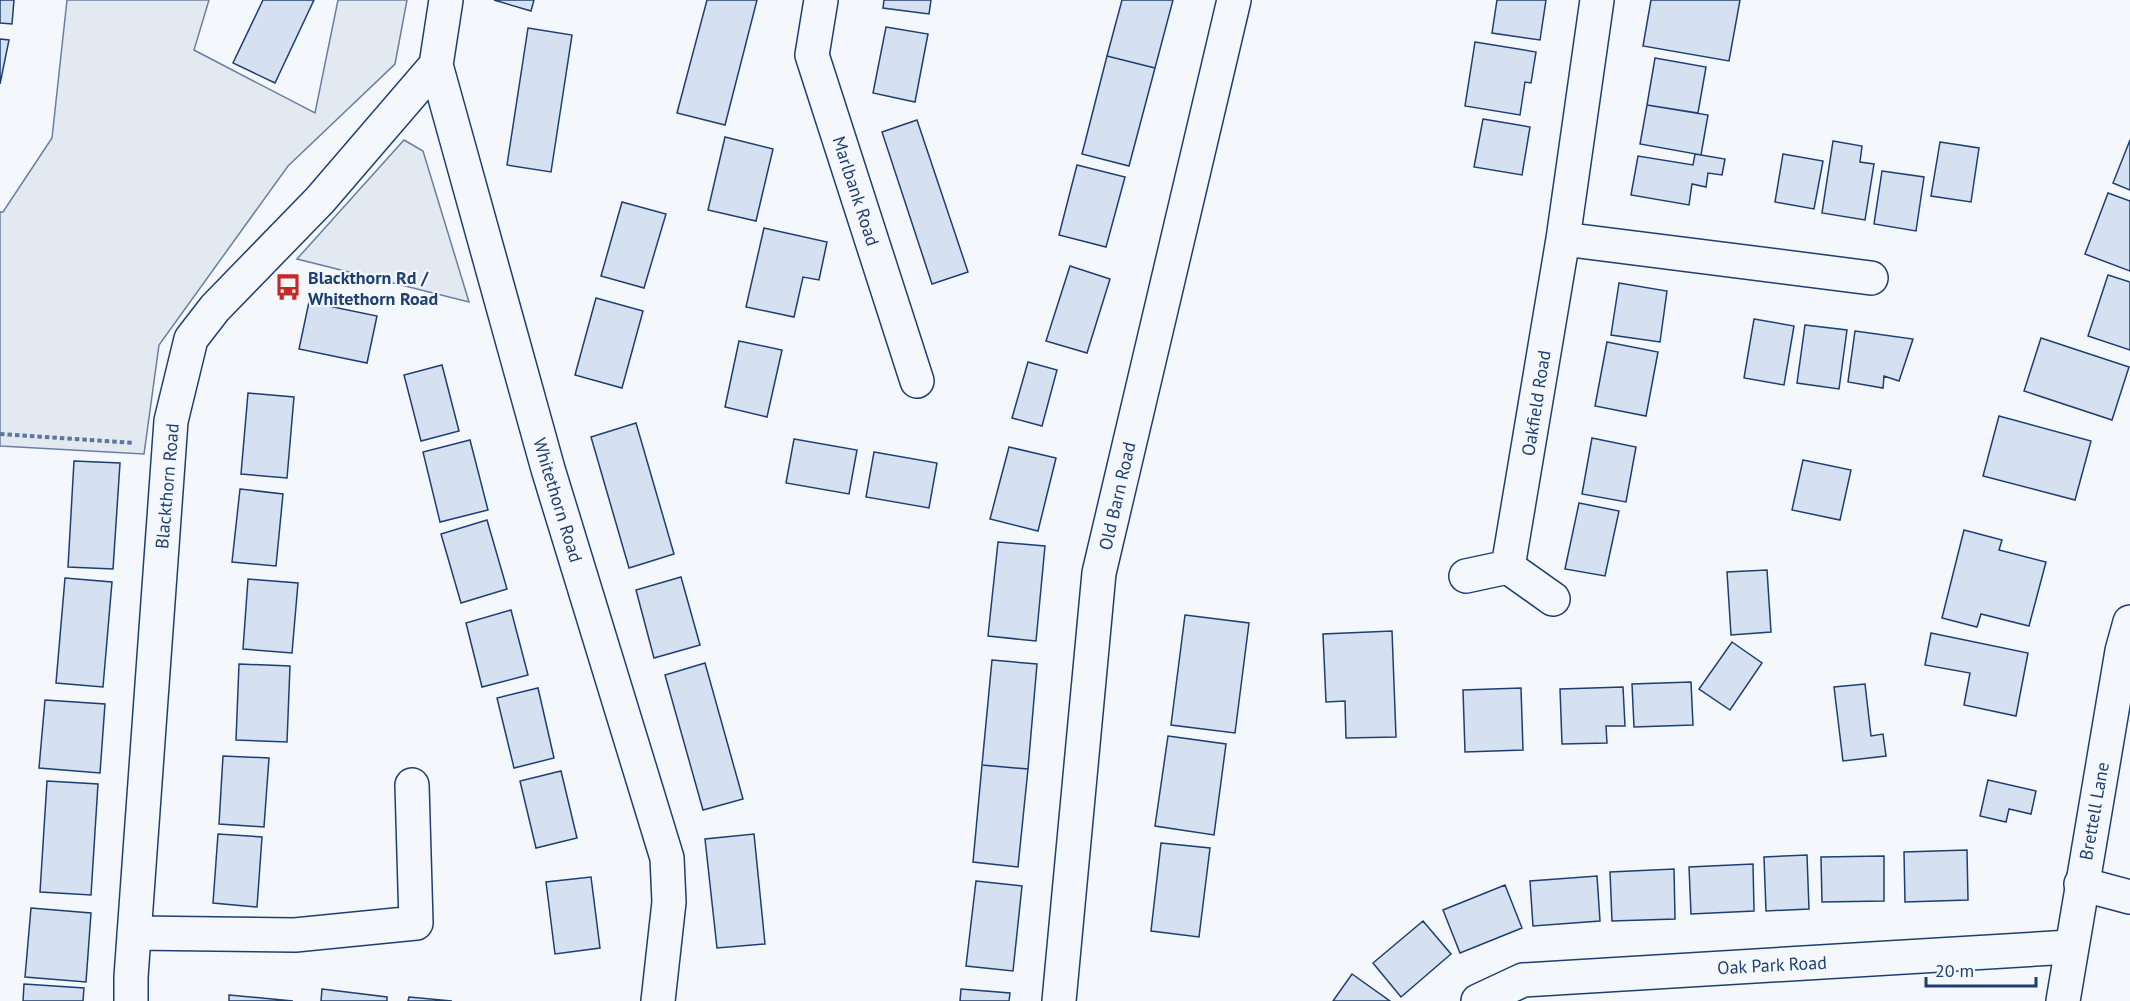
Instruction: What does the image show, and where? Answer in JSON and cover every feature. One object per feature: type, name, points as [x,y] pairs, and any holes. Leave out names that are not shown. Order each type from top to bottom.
[{"type":"street","name":"Whitethorn Road","points":[[446,0],[436,65],[548,469],[667,858],[669,902],[658,1001]]},
{"type":"street","name":"Marlbank Road","points":[[821,0],[812,54],[917,381]]},
{"type":"street","name":"Old Barn Road","points":[[1059,1001],[1099,573],[1234,0]]},
{"type":"street","name":"Oakfield Road","points":[[1508,567],[1563,239],[1598,0]]},
{"type":"street","name":"Blackthorn Road","points":[[131,1001],[171,421],[191,339],[215,308],[320,200],[436,65]]},
{"type":"street","points":[[1563,239],[1871,278]]},
{"type":"street","points":[[1466,576],[1508,567],[1553,599]]},
{"type":"street","name":"Brettell Lane","points":[[2063,1001],[2070,947],[2122,651],[2130,622]]},
{"type":"street","points":[[134,933],[295,935],[416,923],[411,785]]},
{"type":"street","points":[[2081,884],[2130,897]]},
{"type":"street","name":"Oak Park Road","points":[[1478,1001],[1523,980],[2070,947]]},
{"type":"path","points":[[0,434],[170,446]]},
{"type":"shaded area","points":[[67,0],[209,0],[194,50],[315,113],[338,0],[407,0],[395,64],[288,166],[159,345],[144,454],[0,446],[0,212],[3,212],[52,138]]},
{"type":"shaded area","points":[[404,140],[423,151],[469,302],[297,259]]},
{"type":"building","points":[[0,0],[14,0],[12,24],[0,23]]},
{"type":"building","points":[[263,0],[314,0],[275,83],[233,63]]},
{"type":"building","points":[[494,0],[534,0],[531,11]]},
{"type":"building","points":[[707,0],[757,0],[725,125],[677,113]]},
{"type":"building","points":[[884,0],[931,0],[929,14],[883,8]]},
{"type":"building","points":[[1122,0],[1173,0],[1155,68],[1107,56]]},
{"type":"building","points":[[1497,0],[1546,0],[1540,40],[1492,33]]},
{"type":"building","points":[[1651,0],[1740,0],[1729,61],[1643,46]]},
{"type":"building","points":[[886,27],[928,34],[915,102],[873,93]]},
{"type":"building","points":[[528,28],[572,35],[551,172],[507,165]]},
{"type":"building","points":[[0,39],[9,40],[0,84]]},
{"type":"building","points":[[1475,42],[1536,52],[1531,83],[1525,82],[1520,115],[1465,106]]},
{"type":"building","points":[[1107,56],[1155,68],[1129,166],[1082,154]]},
{"type":"building","points":[[1655,58],[1706,67],[1698,113],[1647,105]]},
{"type":"building","points":[[1647,105],[1708,115],[1701,155],[1640,144]]},
{"type":"building","points":[[1483,119],[1530,127],[1522,175],[1474,167]]},
{"type":"building","points":[[917,120],[968,272],[932,284],[882,132]]},
{"type":"building","points":[[725,137],[773,149],[756,221],[708,210]]},
{"type":"building","points":[[2130,140],[2130,190],[2113,183]]},
{"type":"building","points":[[1833,141],[1862,146],[1860,162],[1874,164],[1865,220],[1822,213]]},
{"type":"building","points":[[1940,142],[1979,148],[1971,202],[1931,196]]},
{"type":"building","points":[[1695,154],[1725,159],[1722,175],[1708,173],[1706,187],[1692,184],[1689,205],[1631,195],[1638,156],[1693,165]]},
{"type":"building","points":[[1783,154],[1823,161],[1814,209],[1775,202]]},
{"type":"building","points":[[1077,165],[1125,177],[1106,247],[1059,235]]},
{"type":"building","points":[[1882,171],[1924,177],[1916,231],[1874,224]]},
{"type":"building","points":[[2108,193],[2130,201],[2130,271],[2085,254]]},
{"type":"building","points":[[622,202],[666,214],[644,288],[601,276]]},
{"type":"building","points":[[764,228],[827,242],[819,280],[803,277],[794,317],[746,307]]},
{"type":"building","points":[[1070,266],[1110,279],[1087,353],[1046,341]]},
{"type":"building","points":[[2108,275],[2130,282],[2130,350],[2088,336]]},
{"type":"building","points":[[1619,283],[1667,291],[1660,342],[1611,335]]},
{"type":"building","points":[[596,298],[643,311],[622,388],[575,375]]},
{"type":"building","points":[[309,302],[377,316],[367,363],[299,349]]},
{"type":"building","points":[[1754,319],[1794,326],[1784,385],[1744,378]]},
{"type":"building","points":[[1805,325],[1847,330],[1839,389],[1797,383]]},
{"type":"building","points":[[1855,331],[1913,339],[1899,381],[1884,376],[1883,388],[1848,382]]},
{"type":"building","points":[[2041,338],[2129,367],[2112,420],[2024,391]]},
{"type":"building","points":[[739,341],[782,350],[767,417],[725,407]]},
{"type":"building","points":[[1607,342],[1658,352],[1646,416],[1595,406]]},
{"type":"building","points":[[1028,362],[1057,370],[1042,426],[1012,418]]},
{"type":"building","points":[[442,365],[459,431],[421,441],[404,375]]},
{"type":"building","points":[[248,393],[294,397],[287,478],[241,474]]},
{"type":"building","points":[[1999,416],[2091,441],[2075,500],[1983,476]]},
{"type":"building","points":[[636,423],[674,554],[629,568],[591,437]]},
{"type":"building","points":[[1592,438],[1636,447],[1626,502],[1582,494]]},
{"type":"building","points":[[794,439],[857,450],[849,494],[786,483]]},
{"type":"building","points":[[470,440],[488,510],[440,522],[423,452]]},
{"type":"building","points":[[1009,447],[1056,458],[1038,531],[990,519]]},
{"type":"building","points":[[874,452],[937,463],[929,508],[866,497]]},
{"type":"building","points":[[1803,460],[1851,470],[1840,520],[1792,510]]},
{"type":"building","points":[[74,461],[120,463],[113,569],[68,567]]},
{"type":"building","points":[[240,489],[283,494],[276,566],[232,562]]},
{"type":"building","points":[[1579,503],[1619,511],[1605,576],[1565,569]]},
{"type":"building","points":[[487,520],[507,589],[461,603],[441,534]]},
{"type":"building","points":[[1964,530],[2002,540],[1999,550],[2046,562],[2029,626],[1981,614],[1977,627],[1942,618]]},
{"type":"building","points":[[998,542],[1045,546],[1036,641],[988,636]]},
{"type":"building","points":[[1767,570],[1771,632],[1731,635],[1727,572]]},
{"type":"building","points":[[681,577],[700,645],[654,658],[636,590]]},
{"type":"building","points":[[65,578],[112,582],[103,687],[56,683]]},
{"type":"building","points":[[248,579],[298,583],[292,653],[243,649]]},
{"type":"building","points":[[511,610],[528,675],[482,687],[466,623]]},
{"type":"building","points":[[1185,615],[1249,623],[1235,733],[1171,725]]},
{"type":"building","points":[[1392,631],[1396,737],[1346,738],[1345,701],[1326,702],[1323,634]]},
{"type":"building","points":[[1931,633],[2028,653],[2016,716],[1964,705],[1970,673],[1925,665]]},
{"type":"building","points":[[1732,642],[1762,663],[1730,710],[1699,689]]},
{"type":"building","points":[[992,660],[1037,664],[1028,769],[982,765]]},
{"type":"building","points":[[705,663],[743,799],[703,810],[665,675]]},
{"type":"building","points":[[239,664],[290,666],[287,742],[236,740]]},
{"type":"building","points":[[1691,682],[1693,725],[1634,727],[1632,684]]},
{"type":"building","points":[[1865,684],[1871,736],[1883,734],[1886,756],[1843,761],[1834,687]]},
{"type":"building","points":[[1623,687],[1625,726],[1606,726],[1607,743],[1562,744],[1560,689]]},
{"type":"building","points":[[538,688],[554,758],[514,768],[497,698]]},
{"type":"building","points":[[1521,688],[1523,750],[1465,752],[1463,690]]},
{"type":"building","points":[[45,700],[105,704],[100,773],[39,768]]},
{"type":"building","points":[[1168,736],[1226,744],[1214,835],[1155,826]]},
{"type":"building","points":[[223,756],[269,758],[264,827],[219,824]]},
{"type":"building","points":[[982,765],[1028,769],[1018,867],[973,862]]},
{"type":"building","points":[[561,771],[577,838],[536,848],[520,781]]},
{"type":"building","points":[[1988,780],[2036,791],[2031,814],[2009,809],[2006,822],[1980,816]]},
{"type":"building","points":[[47,781],[98,784],[91,895],[40,892]]},
{"type":"building","points":[[218,834],[262,837],[257,907],[213,903]]},
{"type":"building","points":[[754,834],[765,944],[717,948],[705,839]]},
{"type":"building","points":[[1161,843],[1210,848],[1199,937],[1151,931]]},
{"type":"building","points":[[1967,850],[1968,900],[1905,902],[1904,852]]},
{"type":"building","points":[[1807,855],[1809,909],[1766,911],[1764,857]]},
{"type":"building","points":[[1884,856],[1884,901],[1822,902],[1821,857]]},
{"type":"building","points":[[1753,864],[1754,911],[1691,914],[1689,867]]},
{"type":"building","points":[[1674,869],[1675,919],[1612,921],[1610,872]]},
{"type":"building","points":[[1597,876],[1600,921],[1533,926],[1530,881]]},
{"type":"building","points":[[591,877],[600,948],[555,954],[546,882]]},
{"type":"building","points":[[976,881],[1022,886],[1013,971],[966,966]]},
{"type":"building","points":[[1505,885],[1522,928],[1460,953],[1443,910]]},
{"type":"building","points":[[31,908],[91,913],[86,982],[25,977]]},
{"type":"building","points":[[1423,921],[1451,954],[1401,997],[1373,963]]},
{"type":"building","points":[[1352,974],[1390,1001],[1333,1001]]},
{"type":"building","points":[[24,984],[84,988],[83,1001],[23,1001]]},
{"type":"building","points":[[322,989],[387,997],[387,1001],[321,1001]]},
{"type":"building","points":[[961,989],[1010,993],[1009,1001],[960,1001]]},
{"type":"building","points":[[229,995],[293,1001],[229,1001]]},
{"type":"building","points":[[409,997],[452,1001],[408,1001]]},
{"type":"place","name":"Blackthorn Rd / Whitethorn Road","points":[[288,287]]}]
